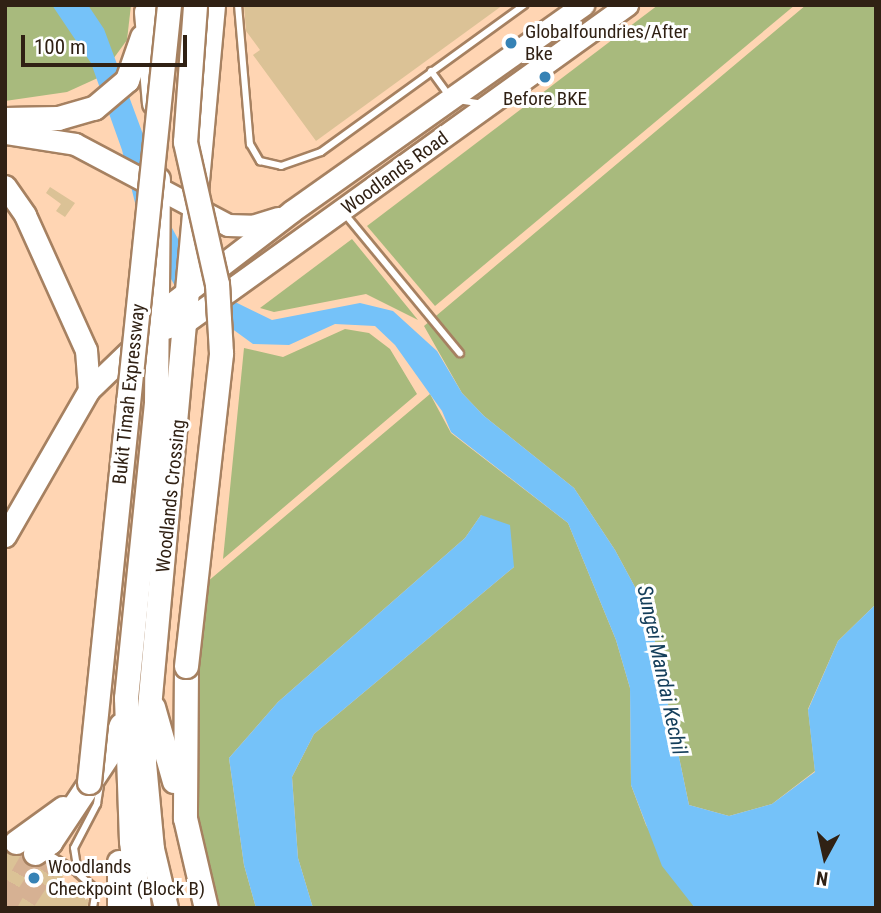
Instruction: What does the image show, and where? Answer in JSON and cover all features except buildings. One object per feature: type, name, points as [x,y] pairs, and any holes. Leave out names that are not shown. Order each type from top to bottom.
[{"type":"highway","name":"Bukit Timah Expressway","points":[[97,780],[169,5]]},
{"type":"highway","points":[[173,774],[221,353],[217,284],[185,142],[195,5]]},
{"type":"highway","name":"Woodlands Crossing","points":[[119,908],[114,805],[128,750],[151,699],[182,382],[190,240],[213,5]]},
{"type":"highway","name":"Woodlands Crossing","points":[[139,908],[127,698],[156,403],[160,244],[147,9]]},
{"type":"highway","points":[[5,119],[58,118],[94,108],[127,80],[136,63],[147,9]]},
{"type":"highway","points":[[183,692],[182,780],[185,818],[206,908]]},
{"type":"highway","name":"Woodlands Crossing","points":[[29,849],[97,780],[114,744],[127,698]]},
{"type":"highway","name":"Woodlands Crossing","points":[[151,699],[173,774],[178,830],[197,908]]},
{"type":"highway","name":"Woodlands Crossing","points":[[128,750],[152,803],[177,908]]},
{"type":"highway","points":[[128,750],[145,788],[147,818],[166,908]]},
{"type":"highway","points":[[29,849],[75,803]]},
{"type":"main road","name":"Woodlands Road","points":[[158,323],[188,293],[292,211],[583,5]]},
{"type":"main road","name":"Woodlands Road","points":[[158,323],[187,321],[491,105],[626,5]]},
{"type":"main road","points":[[5,133],[75,144],[133,175],[158,184],[220,222],[244,226],[292,211]]},
{"type":"main road","points":[[5,186],[25,215],[86,350],[89,390]]},
{"type":"main road","points":[[5,536],[89,390],[158,323]]},
{"type":"lane","points":[[238,5],[250,144],[260,161],[270,164],[296,163],[321,152],[524,5]]},
{"type":"lane","points":[[431,71],[451,99],[491,105]]},
{"type":"lane","points":[[343,211],[460,352]]},
{"type":"lane","points":[[78,873],[74,848],[97,780]]},
{"type":"lane","points":[[29,849],[78,873],[96,890],[93,908]]},
{"type":"green space","points":[[5,5],[131,5],[127,40],[100,77],[67,92],[5,101]]},
{"type":"green space","points":[[658,5],[795,5],[435,306],[367,226]]},
{"type":"green space","points":[[806,5],[876,5],[876,604],[838,641],[808,709],[815,771],[772,804],[729,816],[689,805],[649,613],[615,550],[574,488],[484,416],[462,393],[424,326]]},
{"type":"green space","points":[[352,239],[418,320],[366,294],[274,312],[260,308]]},
{"type":"green space","points":[[345,329],[369,333],[390,349],[417,394],[223,559],[244,348],[283,357]]},
{"type":"green space","points":[[430,394],[451,433],[568,523],[616,640],[630,688],[631,785],[646,825],[695,908],[313,908],[298,858],[292,777],[314,734],[514,567],[481,515],[465,538],[278,702],[229,758],[244,865],[256,908],[209,908],[195,843],[192,723],[207,582]]},
{"type":"water","points":[[52,5],[88,5],[104,29],[144,137],[166,217],[195,270],[231,300],[272,320],[360,303],[393,311],[437,351],[462,393],[484,416],[574,488],[615,550],[649,613],[689,805],[729,816],[772,804],[815,772],[808,710],[838,641],[876,604],[876,908],[695,908],[662,866],[631,785],[630,688],[616,640],[568,523],[451,432],[442,411],[395,345],[375,326],[335,324],[289,345],[253,344],[176,288],[140,223],[122,150],[91,63]]},
{"type":"water","points":[[481,515],[510,525],[514,567],[314,734],[292,777],[298,858],[313,908],[256,908],[244,865],[229,758],[278,702],[465,538]]},
{"type":"tunnel","points":[[5,905],[35,853]]},
{"type":"tunnel","points":[[25,899],[50,861]]},
{"type":"place","name":"Globalfoundries/After Bke","points":[[511,43]]},
{"type":"place","name":"Before BKE","points":[[545,77]]},
{"type":"place","name":"Woodlands Checkpoint (Block B)","points":[[34,878]]},
{"type":"water label","name":"Sungei Mandai Kechil","points":[[662,670]]}]
